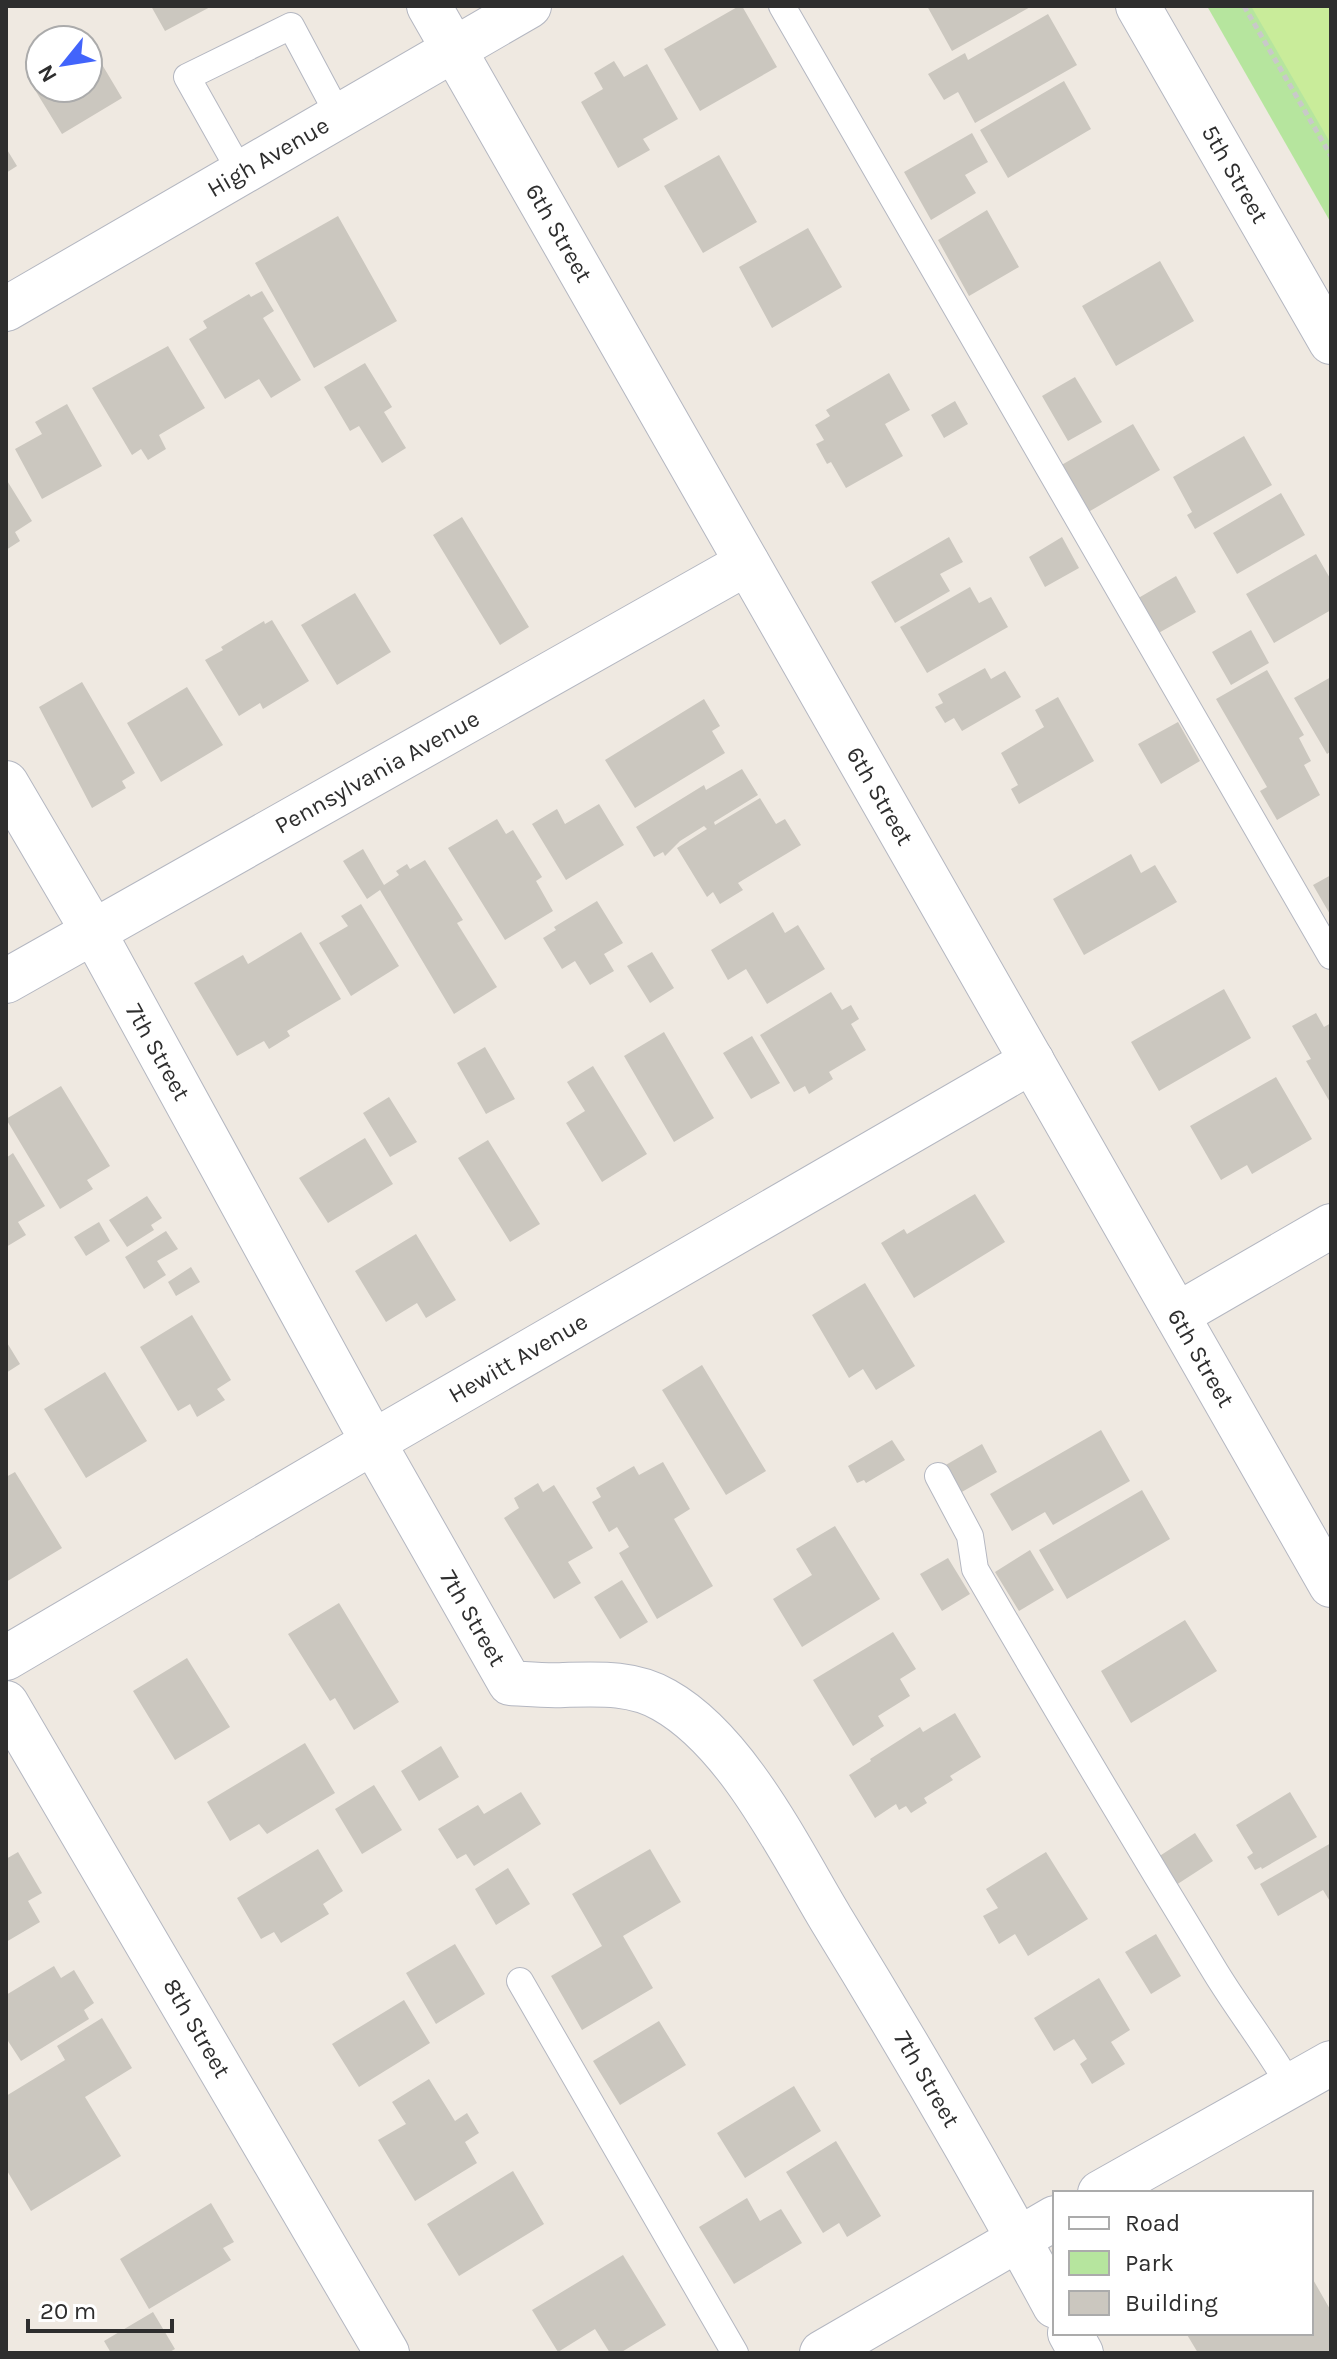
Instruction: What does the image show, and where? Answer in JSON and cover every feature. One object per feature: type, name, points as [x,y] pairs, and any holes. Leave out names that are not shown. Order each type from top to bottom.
[{"type":"street","name":"6th Street","points":[[429,6],[1331,1585]]},
{"type":"street","name":"High Avenue","points":[[6,309],[529,6]]},
{"type":"street","name":"5th Street","points":[[1138,6],[1330,339]]},
{"type":"street","name":"Pennsylvania Avenue","points":[[6,981],[747,563]]},
{"type":"street","name":"7th Street","points":[[6,783],[93,931],[373,1442],[510,1683],[633,1687],[663,1699],[691,1718],[716,1742],[756,1795],[886,2009],[1037,2228],[1053,2297]]},
{"type":"street","name":"Hewitt Avenue","points":[[6,1658],[1032,1061]]},
{"type":"street","points":[[1177,1315],[1331,1226]]},
{"type":"street","name":"8th Street","points":[[6,1703],[387,2353]]},
{"type":"street","points":[[1104,2191],[1331,2063]]},
{"type":"street","points":[[822,2353],[1037,2228]]},
{"type":"street","points":[[1071,2335],[1081,2353]]},
{"type":"lane","points":[[782,6],[1331,956]]},
{"type":"lane","points":[[241,173],[187,77],[286,16],[339,116]]},
{"type":"lane","points":[[938,1476],[970,1536],[975,1569],[1217,1975],[1265,2042],[1290,2086]]},
{"type":"lane","points":[[520,1981],[735,2353]]},
{"type":"path","points":[[1244,6],[1331,156]]},
{"type":"green space","points":[[1207,6],[1331,6],[1331,223]]},
{"type":"green space","points":[[1251,6],[1331,6],[1331,144]]},
{"type":"building","points":[[151,6],[212,6],[165,31]]},
{"type":"building","points":[[742,6],[777,67],[700,111],[664,49]]},
{"type":"building","points":[[927,6],[1032,6],[952,51]]},
{"type":"building","points":[[1048,14],[1077,65],[975,123],[958,92],[944,100],[928,74],[965,53],[968,60]]},
{"type":"building","points":[[614,61],[624,77],[647,64],[678,119],[643,139],[650,150],[618,168],[581,102],[603,89],[594,73]]},
{"type":"building","points":[[104,68],[122,98],[62,134],[44,104],[104,104]]},
{"type":"building","points":[[1064,81],[1091,129],[1008,178],[980,130]]},
{"type":"building","points":[[972,133],[988,162],[965,175],[976,193],[931,220],[904,172]]},
{"type":"building","points":[[6,148],[17,166],[6,173]]},
{"type":"building","points":[[719,155],[757,222],[703,253],[664,186]]},
{"type":"building","points":[[987,210],[1019,267],[969,296],[938,240]]},
{"type":"building","points":[[338,216],[397,321],[314,368],[255,263]]},
{"type":"building","points":[[808,228],[842,287],[772,328],[739,267]]},
{"type":"building","points":[[1160,261],[1194,321],[1116,366],[1082,306]]},
{"type":"building","points":[[262,291],[274,311],[263,318],[301,380],[271,398],[259,379],[225,399],[189,339],[207,328],[203,321],[249,294],[251,297]]},
{"type":"building","points":[[168,346],[205,408],[159,435],[166,449],[148,460],[141,449],[132,455],[92,388]]},
{"type":"building","points":[[365,363],[392,407],[384,412],[406,448],[382,463],[359,426],[350,431],[324,387]]},
{"type":"building","points":[[889,373],[910,410],[885,424],[903,456],[846,488],[816,444],[824,440],[815,425],[830,416],[826,410]]},
{"type":"building","points":[[1075,377],[1102,422],[1068,441],[1042,396]]},
{"type":"building","points":[[955,401],[968,424],[944,438],[931,415]]},
{"type":"building","points":[[67,404],[102,466],[42,499],[15,449],[42,434],[35,422]]},
{"type":"building","points":[[1133,424],[1160,470],[1085,514],[1058,467]]},
{"type":"building","points":[[1244,436],[1272,485],[1195,529],[1187,515],[1192,512],[1173,477]]},
{"type":"building","points":[[6,479],[32,521],[15,532],[20,541],[6,550]]},
{"type":"building","points":[[1281,493],[1305,535],[1237,574],[1213,533]]},
{"type":"building","points":[[462,517],[529,627],[500,645],[433,535]]},
{"type":"building","points":[[949,537],[963,562],[940,574],[950,591],[895,623],[871,582]]},
{"type":"building","points":[[1062,537],[1079,568],[1045,587],[1029,557]]},
{"type":"building","points":[[1316,554],[1331,580],[1331,610],[1274,643],[1246,594]]},
{"type":"building","points":[[1176,576],[1196,612],[1155,635],[1135,600]]},
{"type":"building","points":[[970,587],[979,603],[991,597],[1008,627],[927,673],[900,627]]},
{"type":"building","points":[[355,593],[391,652],[337,685],[301,625]]},
{"type":"building","points":[[272,620],[309,681],[263,709],[260,703],[239,716],[205,660],[264,621],[265,624]]},
{"type":"building","points":[[1251,630],[1269,663],[1231,685],[1212,652]]},
{"type":"building","points":[[985,668],[991,679],[1005,671],[1021,697],[962,731],[954,718],[945,723],[935,707],[943,703],[938,694]]},
{"type":"building","points":[[1267,670],[1304,735],[1299,738],[1311,761],[1304,765],[1320,795],[1277,820],[1260,791],[1267,787],[1216,699]]},
{"type":"building","points":[[1331,677],[1331,751],[1327,754],[1294,698]]},
{"type":"building","points":[[82,682],[135,773],[122,781],[126,788],[92,808],[39,707]]},
{"type":"building","points":[[187,687],[223,745],[161,782],[127,723]]},
{"type":"building","points":[[1058,697],[1094,761],[1019,804],[1011,789],[1018,785],[1001,753],[1044,727],[1035,710]]},
{"type":"building","points":[[704,699],[720,726],[712,731],[725,753],[635,808],[605,760]]},
{"type":"building","points":[[1178,722],[1200,761],[1161,784],[1138,744]]},
{"type":"building","points":[[742,769],[758,795],[714,822],[715,825],[760,798],[776,824],[785,819],[801,845],[738,883],[743,890],[720,904],[713,892],[707,897],[677,848],[707,829],[704,826],[680,841],[665,856],[663,852],[654,857],[636,827],[704,785],[706,790]]},
{"type":"building","points":[[599,804],[624,845],[566,880],[532,824],[557,809],[565,824]]},
{"type":"building","points":[[497,819],[506,834],[513,830],[542,877],[536,881],[553,911],[505,940],[448,848]]},
{"type":"building","points":[[363,849],[384,885],[399,875],[396,871],[407,864],[410,869],[425,860],[463,920],[457,923],[497,987],[454,1014],[380,890],[367,899],[343,861]]},
{"type":"building","points":[[1131,854],[1141,873],[1155,865],[1177,902],[1084,955],[1053,899]]},
{"type":"building","points":[[1331,875],[1331,916],[1313,885]]},
{"type":"building","points":[[597,901],[623,943],[604,954],[614,971],[590,985],[575,961],[562,969],[543,938],[556,930],[554,927]]},
{"type":"building","points":[[361,904],[399,966],[351,996],[319,943],[348,926],[341,916]]},
{"type":"building","points":[[773,912],[785,933],[798,925],[825,969],[767,1004],[746,969],[728,980],[711,950]]},
{"type":"building","points":[[301,932],[341,999],[287,1031],[290,1036],[269,1049],[264,1041],[237,1056],[194,983],[243,955],[248,964]]},
{"type":"building","points":[[652,952],[674,988],[650,1003],[627,966]]},
{"type":"building","points":[[1224,989],[1251,1038],[1159,1091],[1131,1042]]},
{"type":"building","points":[[831,992],[842,1010],[851,1005],[859,1019],[851,1024],[866,1050],[829,1072],[833,1079],[809,1094],[805,1086],[794,1092],[760,1035]]},
{"type":"building","points":[[1316,1013],[1324,1027],[1331,1023],[1331,1104],[1306,1061],[1311,1059],[1292,1026]]},
{"type":"building","points":[[664,1032],[714,1118],[674,1142],[624,1056]]},
{"type":"building","points":[[752,1036],[780,1083],[751,1099],[723,1053]]},
{"type":"building","points":[[485,1047],[515,1099],[486,1114],[457,1063]]},
{"type":"building","points":[[593,1066],[647,1154],[602,1182],[566,1123],[585,1111],[567,1082]]},
{"type":"building","points":[[1276,1077],[1312,1139],[1252,1174],[1247,1165],[1221,1180],[1190,1126]]},
{"type":"building","points":[[61,1086],[110,1166],[87,1180],[93,1189],[60,1209],[6,1119]]},
{"type":"building","points":[[389,1097],[417,1142],[390,1157],[363,1113]]},
{"type":"building","points":[[365,1138],[393,1184],[328,1223],[299,1178]]},
{"type":"building","points":[[488,1140],[540,1224],[510,1242],[458,1158]]},
{"type":"building","points":[[13,1153],[45,1206],[18,1222],[26,1235],[6,1247],[6,1158]]},
{"type":"building","points":[[975,1194],[1005,1242],[914,1298],[881,1243],[904,1229],[907,1234]]},
{"type":"building","points":[[147,1196],[162,1218],[151,1225],[154,1230],[127,1247],[109,1220]]},
{"type":"building","points":[[99,1222],[110,1241],[86,1256],[74,1237]]},
{"type":"building","points":[[166,1231],[178,1249],[157,1261],[166,1275],[144,1289],[125,1257]]},
{"type":"building","points":[[416,1234],[456,1300],[426,1318],[417,1303],[386,1322],[355,1271]]},
{"type":"building","points":[[191,1267],[200,1282],[176,1296],[168,1282]]},
{"type":"building","points":[[865,1283],[915,1366],[876,1390],[863,1369],[849,1378],[812,1315]]},
{"type":"building","points":[[192,1315],[231,1380],[217,1389],[225,1400],[197,1417],[190,1404],[178,1411],[140,1347]]},
{"type":"building","points":[[6,1341],[20,1364],[6,1373]]},
{"type":"building","points":[[702,1365],[766,1471],[726,1495],[662,1390]]},
{"type":"building","points":[[105,1372],[147,1441],[86,1478],[44,1409]]},
{"type":"building","points":[[1101,1430],[1130,1481],[1053,1525],[1045,1512],[1012,1531],[990,1494]]},
{"type":"building","points":[[892,1440],[905,1460],[866,1483],[864,1480],[857,1483],[848,1466]]},
{"type":"building","points":[[982,1444],[997,1472],[960,1493],[944,1466]]},
{"type":"building","points":[[663,1462],[690,1509],[674,1519],[713,1586],[657,1619],[619,1553],[629,1547],[617,1527],[609,1532],[592,1502],[601,1497],[596,1488],[634,1466],[639,1475]]},
{"type":"building","points":[[15,1472],[62,1548],[6,1582],[6,1477]]},
{"type":"building","points":[[538,1483],[543,1492],[554,1485],[593,1548],[568,1562],[581,1583],[554,1599],[504,1518],[519,1508],[514,1498]]},
{"type":"building","points":[[1142,1490],[1170,1539],[1067,1599],[1039,1550]]},
{"type":"building","points":[[835,1526],[880,1599],[802,1647],[773,1599],[812,1575],[796,1549]]},
{"type":"building","points":[[1030,1550],[1054,1590],[1019,1611],[995,1572]]},
{"type":"building","points":[[948,1558],[970,1594],[942,1611],[920,1574]]},
{"type":"building","points":[[622,1580],[648,1622],[620,1639],[594,1597]]},
{"type":"building","points":[[339,1603],[399,1702],[354,1730],[335,1698],[330,1701],[288,1634]]},
{"type":"building","points":[[1185,1620],[1217,1671],[1131,1723],[1101,1671]]},
{"type":"building","points":[[893,1632],[916,1669],[900,1679],[910,1696],[878,1716],[884,1726],[853,1746],[813,1680]]},
{"type":"building","points":[[187,1658],[230,1727],[175,1760],[133,1691]]},
{"type":"building","points":[[955,1713],[981,1757],[950,1776],[953,1780],[924,1798],[927,1803],[911,1813],[906,1806],[899,1810],[896,1804],[875,1818],[849,1775],[920,1727],[923,1732]]},
{"type":"building","points":[[305,1743],[335,1793],[267,1834],[259,1824],[230,1841],[207,1802]]},
{"type":"building","points":[[441,1746],[459,1777],[419,1801],[401,1771]]},
{"type":"building","points":[[374,1785],[402,1830],[362,1854],[335,1809]]},
{"type":"building","points":[[521,1792],[541,1824],[474,1866],[466,1854],[457,1859],[438,1829],[478,1805],[484,1814]]},
{"type":"building","points":[[1290,1792],[1317,1837],[1262,1869],[1255,1870],[1247,1857],[1253,1853],[1236,1825]]},
{"type":"building","points":[[1195,1833],[1213,1861],[1173,1887],[1155,1859]]},
{"type":"building","points":[[1331,1843],[1331,1903],[1323,1890],[1278,1916],[1260,1884]]},
{"type":"building","points":[[318,1849],[343,1891],[323,1904],[329,1914],[281,1943],[274,1932],[261,1939],[237,1898]]},
{"type":"building","points":[[650,1849],[681,1902],[623,1936],[653,1988],[582,2030],[551,1976],[602,1946],[572,1894]]},
{"type":"building","points":[[18,1852],[42,1893],[28,1901],[40,1922],[6,1942],[6,1859]]},
{"type":"building","points":[[1046,1852],[1088,1919],[1028,1956],[1015,1934],[999,1944],[983,1916],[998,1908],[986,1889]]},
{"type":"building","points":[[508,1868],[530,1904],[496,1925],[475,1889]]},
{"type":"building","points":[[1156,1934],[1181,1976],[1151,1994],[1125,1952]]},
{"type":"building","points":[[455,1944],[485,1994],[436,2024],[406,1973]]},
{"type":"building","points":[[54,1966],[61,1978],[74,1970],[94,2003],[84,2010],[89,2019],[21,2061],[6,2042],[6,1995]]},
{"type":"building","points":[[1099,1978],[1130,2030],[1111,2042],[1125,2064],[1092,2084],[1080,2064],[1087,2059],[1074,2039],[1054,2051],[1034,2018]]},
{"type":"building","points":[[404,2000],[430,2043],[359,2087],[332,2044]]},
{"type":"building","points":[[102,2018],[132,2068],[85,2097],[121,2156],[31,2211],[6,2169],[6,2096],[65,2060],[57,2046]]},
{"type":"building","points":[[659,2021],[686,2065],[620,2105],[593,2061]]},
{"type":"building","points":[[429,2079],[455,2121],[467,2113],[479,2133],[465,2142],[477,2163],[415,2201],[378,2140],[406,2124],[392,2102]]},
{"type":"building","points":[[794,2086],[821,2131],[745,2178],[717,2133]]},
{"type":"building","points":[[836,2141],[881,2216],[847,2237],[839,2223],[823,2233],[786,2172]]},
{"type":"building","points":[[513,2171],[544,2224],[459,2276],[427,2224]]},
{"type":"building","points":[[747,2198],[760,2221],[781,2209],[802,2243],[734,2284],[699,2227]]},
{"type":"building","points":[[211,2203],[234,2242],[223,2248],[231,2260],[149,2309],[120,2259]]},
{"type":"building","points":[[623,2255],[666,2325],[620,2353],[610,2353],[595,2329],[558,2352],[532,2310]]},
{"type":"building","points":[[1313,2280],[1331,2311],[1331,2353],[1198,2353],[1187,2335],[1313,2335]]},
{"type":"building","points":[[153,2312],[175,2349],[168,2353],[111,2353],[104,2341]]}]
